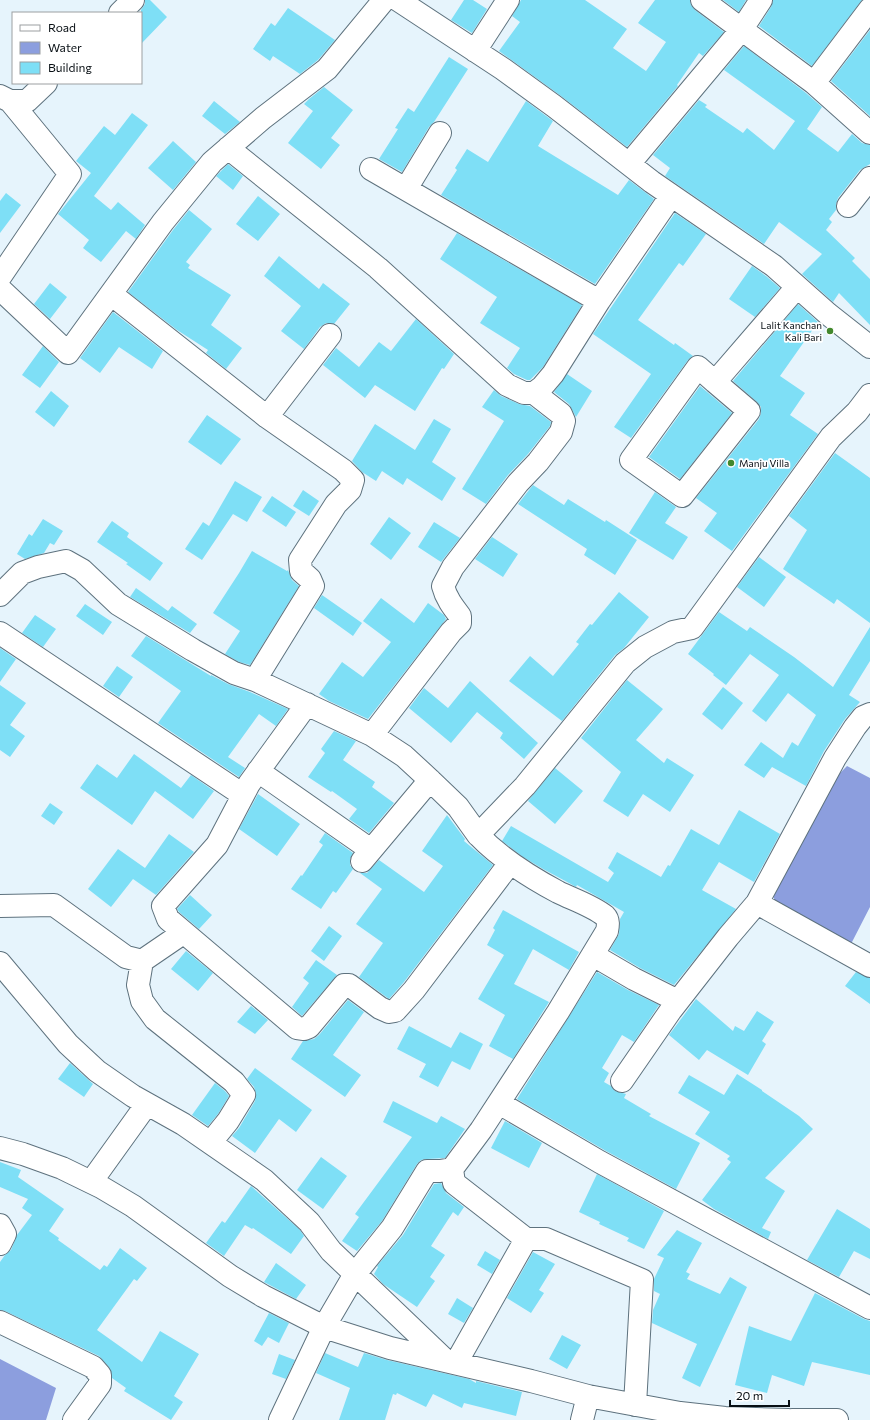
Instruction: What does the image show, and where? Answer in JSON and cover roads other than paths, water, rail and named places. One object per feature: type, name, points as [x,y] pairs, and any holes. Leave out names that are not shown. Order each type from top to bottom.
[{"type":"street","points":[[121,12],[133,0]]},
{"type":"street","points":[[475,51],[508,0]]},
{"type":"street","points":[[702,0],[814,83],[870,133]]},
{"type":"street","points":[[629,164],[742,29],[762,0]]},
{"type":"street","points":[[0,289],[68,353],[163,222],[212,162],[263,118],[327,69],[397,1],[475,51],[554,106],[671,196],[774,266],[828,314],[870,347]]},
{"type":"street","points":[[814,83],[870,9]]},
{"type":"street","points":[[5,99],[27,101],[45,84]]},
{"type":"street","points":[[0,277],[70,174],[5,99]]},
{"type":"street","points":[[406,189],[440,133]]},
{"type":"street","points":[[228,148],[378,268],[507,385],[524,393],[534,393],[542,387],[553,374],[599,301],[671,196]]},
{"type":"street","points":[[371,169],[599,301]]},
{"type":"street","points":[[848,206],[870,178]]},
{"type":"street","points":[[715,382],[797,287]]},
{"type":"street","points":[[111,294],[267,417],[343,470],[353,480],[350,490],[336,504],[300,560],[301,571],[310,579],[313,586],[255,680]]},
{"type":"street","points":[[267,417],[330,335]]},
{"type":"street","points":[[698,367],[715,382],[749,411],[682,496],[632,460],[698,367]]},
{"type":"street","points":[[372,735],[451,632],[460,623],[460,616],[448,599],[443,586],[453,567],[518,483],[538,462],[561,432],[564,421],[561,414],[534,393]]},
{"type":"street","points":[[478,835],[525,786],[625,663],[645,648],[673,632],[692,628],[830,437],[857,412],[870,395]]},
{"type":"street","points":[[0,595],[22,573],[38,567],[66,560],[82,570],[118,604],[194,650],[234,673],[255,680],[372,735],[404,756],[458,807],[478,835],[492,850],[510,863],[558,892],[606,917],[608,923],[607,931],[593,955],[558,1012],[481,1130],[452,1169],[427,1171],[392,1228],[355,1274],[324,1327],[280,1420]]},
{"type":"street","points":[[0,633],[243,795]]},
{"type":"street","points":[[307,704],[258,771],[216,845],[163,906],[168,919],[183,933],[297,1028],[304,1029],[309,1027],[344,985],[349,985],[380,1008],[389,1012],[395,1011],[414,990],[510,863]]},
{"type":"street","points":[[622,1081],[678,1001],[728,937],[757,903],[835,758],[855,727],[863,717],[870,714]]},
{"type":"street","points":[[258,771],[367,856],[430,780]]},
{"type":"street","points":[[757,903],[870,966]]},
{"type":"street","points":[[0,906],[54,905],[126,957],[142,961]]},
{"type":"street","points":[[183,933],[142,961],[138,985],[142,1001],[155,1019],[234,1082],[244,1095],[228,1121],[211,1142]]},
{"type":"street","points":[[593,955],[634,979],[678,1001]]},
{"type":"street","points":[[0,962],[68,1044],[97,1071],[133,1096],[183,1124],[211,1142],[264,1180],[309,1222],[331,1251],[451,1362]]},
{"type":"street","points":[[499,1103],[600,1162],[870,1308]]},
{"type":"street","points":[[91,1182],[147,1104]]},
{"type":"street","points":[[0,1148],[23,1154],[62,1168],[91,1182],[133,1206],[230,1276],[264,1296],[324,1327],[390,1348],[588,1396],[680,1413],[725,1418],[788,1420]]},
{"type":"street","points":[[452,1169],[454,1183],[526,1240],[546,1240],[642,1280],[635,1405]]},
{"type":"street","points":[[0,1225],[5,1234],[0,1244]]},
{"type":"street","points":[[451,1362],[526,1240]]},
{"type":"street","points":[[0,1322],[93,1368],[100,1375],[100,1384],[74,1420]]},
{"type":"street","points":[[582,1420],[588,1396]]},
{"type":"street","points":[[792,1420],[837,1420]]},
{"type":"water","points":[[847,766],[870,778],[870,907],[852,942],[843,949],[781,914],[769,887],[833,780]]},
{"type":"water","points":[[0,1359],[56,1388],[46,1420],[0,1420]]},
{"type":"place","name":"Lalit Kanchan Kali Bari","points":[[830,331]]},
{"type":"place","name":"Manju Villa","points":[[731,463]]}]
